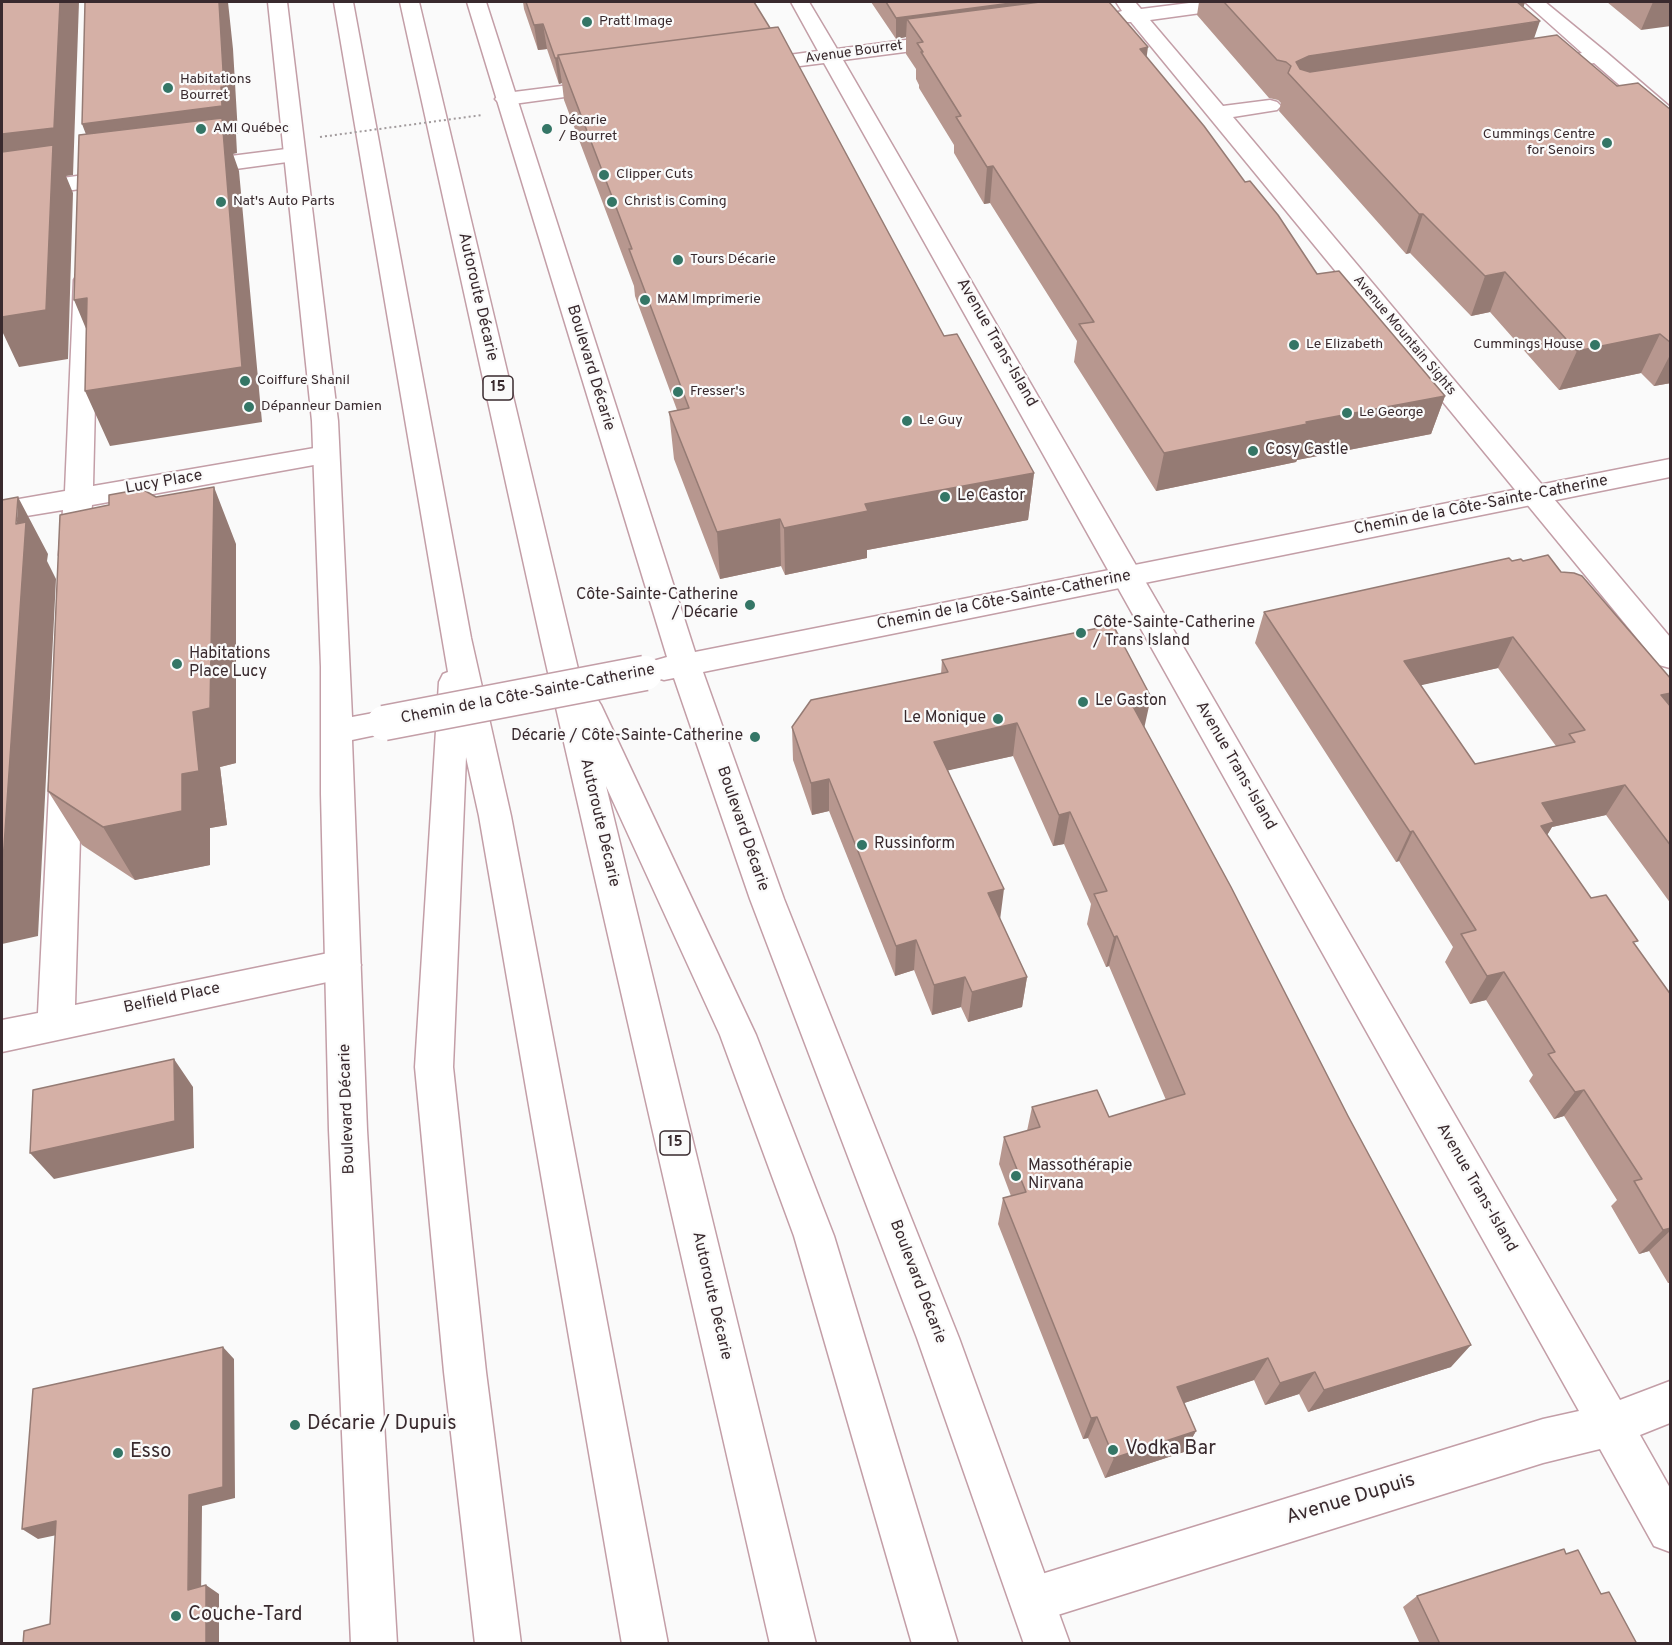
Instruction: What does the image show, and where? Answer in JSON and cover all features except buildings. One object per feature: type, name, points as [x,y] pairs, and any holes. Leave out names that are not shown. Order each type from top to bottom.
[{"type":"main road","name":"Boulevard Décarie","points":[[277,2],[316,330],[326,455],[338,731],[348,1130],[374,1644]]},
{"type":"main road","points":[[343,2],[456,638],[495,816],[645,1644]]},
{"type":"main road","name":"Autoroute Décarie","points":[[409,2],[556,642],[793,1644]]},
{"type":"main road","name":"Boulevard Décarie","points":[[476,2],[685,666],[767,899],[902,1242],[1047,1644]]},
{"type":"main road","name":"Avenue Trans-Island","points":[[800,2],[987,326],[1671,1530]]},
{"type":"main road","points":[[1093,21],[1131,9],[1238,2]]},
{"type":"main road","points":[[1534,2],[1671,117]]},
{"type":"main road","name":"Avenue Mountain Sights","points":[[1131,9],[1671,657]]},
{"type":"main road","name":"Avenue Bourret","points":[[732,69],[966,38]]},
{"type":"main road","points":[[1525,68],[1599,56]]},
{"type":"main road","points":[[506,99],[632,82]]},
{"type":"main road","points":[[1218,113],[1270,106]]},
{"type":"main road","points":[[87,153],[87,210]]},
{"type":"main road","points":[[169,171],[294,155]]},
{"type":"main road","points":[[2,193],[146,174]]},
{"type":"main road","points":[[72,584],[77,498],[81,471],[86,258]]},
{"type":"main road","name":"Lucy Place","points":[[2,511],[326,455]]},
{"type":"main road","name":"Chemin de la Côte-Sainte-Catherine","points":[[338,731],[685,666],[1671,468]]},
{"type":"main road","points":[[456,638],[434,1067],[465,1372],[498,1644]]},
{"type":"main road","points":[[556,642],[738,1035],[781,1147],[814,1236],[934,1644]]},
{"type":"main road","points":[[56,1024],[66,750]]},
{"type":"main road","name":"Belfield Place","points":[[2,1036],[343,965]]},
{"type":"main road","name":"Avenue Dupuis","points":[[1032,1600],[1543,1441],[1610,1425],[1671,1402]]},
{"type":"path","points":[[320,137],[482,115]]},
{"type":"place","name":"Pratt Image","points":[[587,22]]},
{"type":"place","name":"Habitations Bourret","points":[[168,88]]},
{"type":"place","name":"AMI Québec","points":[[201,129]]},
{"type":"place","name":"Décarie / Bourret","points":[[547,129]]},
{"type":"place","name":"Cummings Centre for Senoirs","points":[[1607,143]]},
{"type":"place","name":"Clipper Cuts","points":[[604,175]]},
{"type":"place","name":"Nat's Auto Parts","points":[[221,202]]},
{"type":"place","name":"Christ is Coming","points":[[612,202]]},
{"type":"place","name":"Tours Décarie","points":[[678,260]]},
{"type":"place","name":"MAM Imprimerie","points":[[645,300]]},
{"type":"place","name":"Le Elizabeth","points":[[1294,345]]},
{"type":"place","name":"Cummings House","points":[[1595,345]]},
{"type":"place","name":"Coiffure Shanil","points":[[245,381]]},
{"type":"place","name":"Fresser's","points":[[678,392]]},
{"type":"place","name":"Dépanneur Damien","points":[[249,407]]},
{"type":"place","name":"Le George","points":[[1347,413]]},
{"type":"place","name":"Le Guy","points":[[907,421]]},
{"type":"place","name":"Cosy Castle","points":[[1253,451]]},
{"type":"place","name":"Le Castor","points":[[945,497]]},
{"type":"place","name":"Côte-Sainte-Catherine / Décarie","points":[[750,605]]},
{"type":"place","name":"Côte-Sainte-Catherine / Trans Island","points":[[1081,633]]},
{"type":"place","name":"Habitations Place Lucy","points":[[177,664]]},
{"type":"place","name":"Le Gaston","points":[[1083,702]]},
{"type":"place","name":"Le Monique","points":[[998,719]]},
{"type":"place","name":"Décarie / Côte-Sainte-Catherine","points":[[755,737]]},
{"type":"place","name":"Russinform","points":[[862,845]]},
{"type":"place","name":"Massothérapie Nirvana","points":[[1016,1176]]},
{"type":"place","name":"Décarie / Dupuis","points":[[295,1425]]},
{"type":"place","name":"Vodka Bar","points":[[1113,1450]]},
{"type":"place","name":"Esso","points":[[118,1453]]},
{"type":"place","name":"Couche-Tard","points":[[176,1616]]}]
